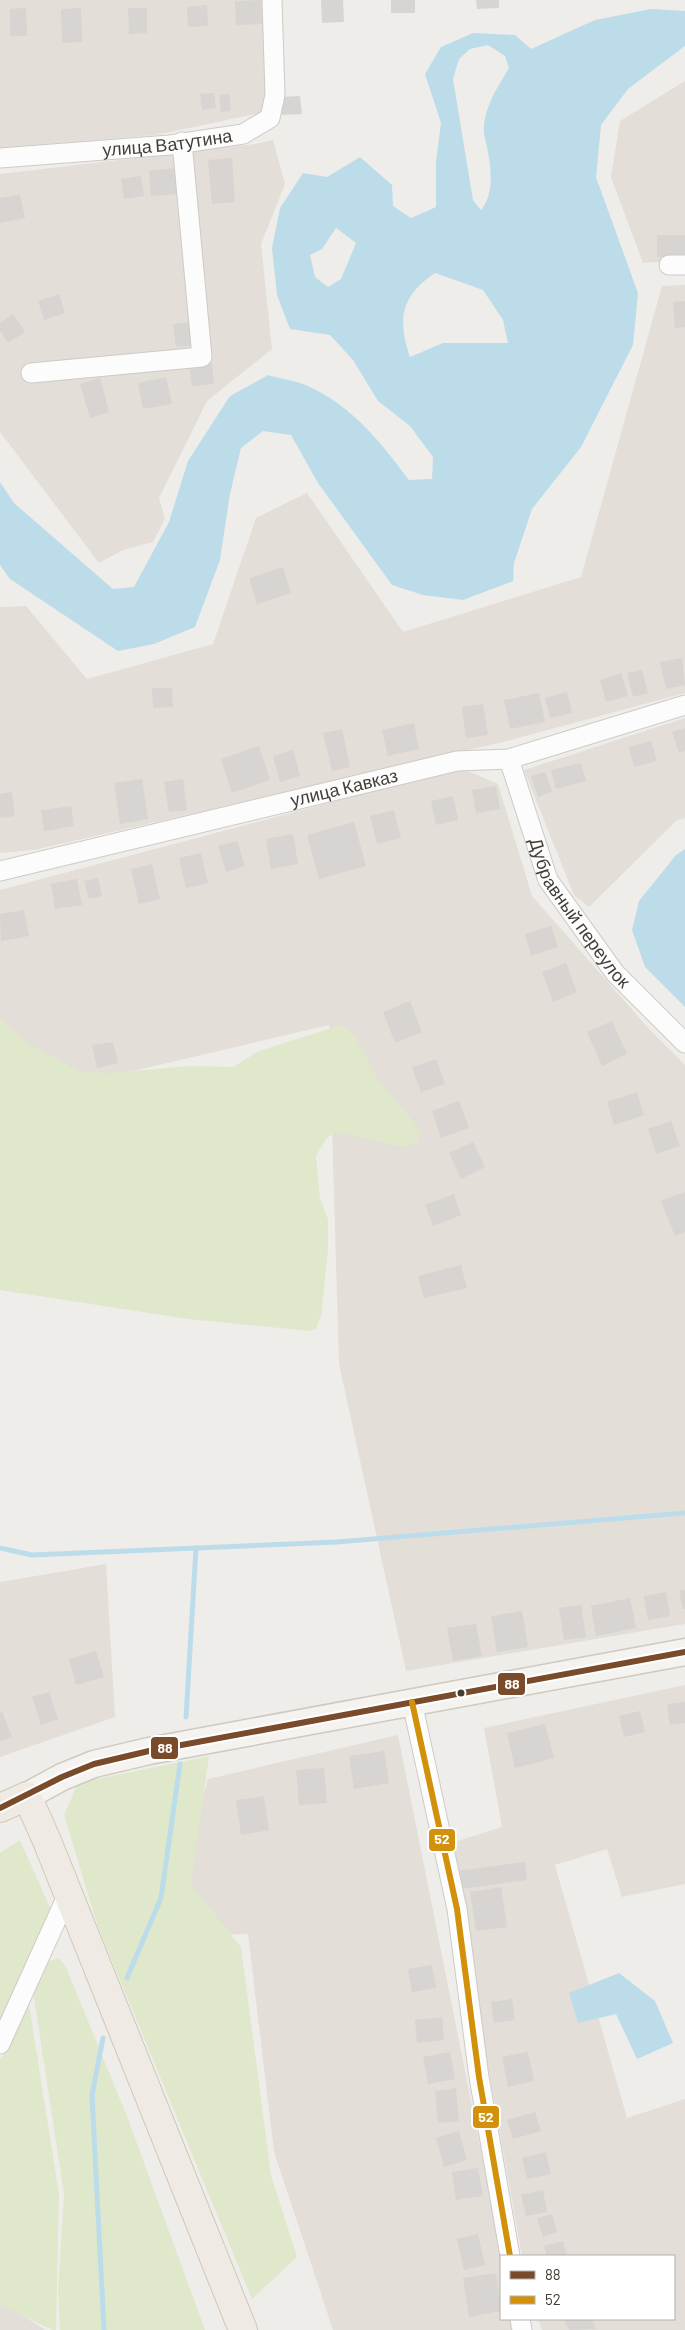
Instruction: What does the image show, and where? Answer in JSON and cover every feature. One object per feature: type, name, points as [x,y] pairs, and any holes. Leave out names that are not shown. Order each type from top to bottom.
[{"type":"main road","points":[[0,1808],[62,1777],[94,1764],[204,1739],[685,1652]]},
{"type":"main road","points":[[27,1796],[243,2330]]},
{"type":"street","name":"улица Ватутина","points":[[0,158],[170,145],[243,134],[270,118],[275,95],[272,0]]},
{"type":"street","points":[[32,373],[202,356],[182,142]]},
{"type":"street","name":"улица Кавказ","points":[[0,871],[456,761],[509,760],[685,705]]},
{"type":"street","name":"Дубравный переулок","points":[[509,760],[548,880],[615,973],[685,1043]]},
{"type":"street","points":[[412,1702],[457,1909],[479,2077],[510,2255]]},
{"type":"street","points":[[0,2044],[68,1894]]},
{"type":"shaded area","points":[[0,0],[264,0],[266,90],[264,112],[156,135],[0,148]]},
{"type":"shaded area","points":[[685,81],[685,260],[643,263],[611,177],[620,121]]},
{"type":"shaded area","points":[[273,140],[285,184],[261,244],[272,349],[207,401],[159,498],[165,519],[153,542],[123,550],[99,563],[0,432],[0,174],[255,144]]},
{"type":"shaded area","points":[[685,285],[685,693],[503,742],[34,850],[0,853],[0,607],[26,606],[87,679],[213,644],[256,518],[307,493],[403,632],[581,577],[662,286]]},
{"type":"shaded area","points":[[685,718],[685,818],[677,820],[589,907],[574,895],[524,770]]},
{"type":"shaded area","points":[[461,768],[498,784],[532,896],[651,1031],[685,1065],[685,1624],[406,1671],[339,1364],[329,1025],[69,1086],[0,1037],[0,890]]},
{"type":"shaded area","points":[[106,1564],[115,1717],[0,1757],[0,1582]]},
{"type":"shaded area","points":[[685,1685],[685,1884],[622,1897],[607,1849],[555,1865],[627,2118],[685,2099],[685,2330],[542,2330],[538,2320],[675,2320],[675,2255],[522,2255],[448,1844],[502,1827],[484,1728]]},
{"type":"shaded area","points":[[398,1735],[502,2255],[500,2255],[500,2320],[514,2320],[516,2330],[333,2330],[274,2152],[248,1934],[163,1937],[208,1779]]},
{"type":"shaded area","points":[[0,2300],[45,2330],[0,2330]]},
{"type":"green space","points":[[0,1018],[24,1041],[79,1071],[111,1073],[190,1066],[233,1067],[259,1051],[341,1025],[354,1035],[379,1081],[420,1129],[418,1141],[403,1147],[335,1132],[326,1139],[316,1156],[320,1199],[328,1219],[328,1250],[321,1316],[316,1329],[309,1331],[188,1319],[0,1290]]},
{"type":"green space","points":[[209,1756],[191,1885],[241,1947],[271,2175],[297,2257],[252,2299],[98,1927],[64,1815],[78,1783]]},
{"type":"green space","points":[[20,1840],[51,1910],[0,2020],[0,1853]]},
{"type":"green space","points":[[59,1958],[66,1967],[128,2119],[205,2330],[60,2330],[58,2290],[64,2194],[33,1991],[47,1962]]},
{"type":"green space","points":[[29,2005],[59,2194],[56,2330],[52,2330],[0,2304],[0,2060]]},
{"type":"water","points":[[651,9],[685,11],[685,46],[628,89],[601,125],[596,177],[638,293],[633,345],[581,447],[532,509],[514,563],[513,581],[463,600],[423,595],[392,585],[318,483],[291,435],[263,431],[241,448],[230,494],[220,560],[195,627],[154,644],[118,651],[10,579],[0,565],[0,482],[14,503],[113,589],[134,587],[169,522],[188,461],[230,396],[268,375],[302,384],[327,396],[354,416],[378,440],[409,480],[432,479],[433,457],[410,426],[378,401],[353,360],[330,335],[290,329],[277,295],[272,248],[280,208],[303,173],[327,177],[360,157],[392,185],[393,206],[411,218],[436,207],[436,161],[441,123],[425,74],[441,47],[473,33],[515,35],[531,49],[595,20]],"holes":[[[488,45],[505,56],[509,68],[493,96],[485,120],[484,133],[490,163],[491,180],[488,196],[481,210],[473,200],[453,79],[459,59],[470,49]],[[336,228],[356,243],[341,279],[328,287],[315,277],[310,255],[322,249]],[[435,273],[483,290],[503,320],[508,343],[443,343],[410,357],[404,331],[405,309],[415,290]]]},
{"type":"water","points":[[685,849],[685,1007],[645,967],[632,930],[639,901],[676,855]]},
{"type":"water","points":[[619,1973],[655,2001],[673,2043],[637,2059],[616,2014],[578,2023],[569,1993]]},
{"type":"building","points":[[261,0],[262,24],[236,25],[235,1]]},
{"type":"building","points":[[321,0],[343,0],[344,22],[322,23]]},
{"type":"building","points":[[391,0],[415,0],[415,13],[391,13]]},
{"type":"building","points":[[476,0],[499,0],[499,8],[477,9]]},
{"type":"building","points":[[207,5],[208,26],[188,27],[187,7]]},
{"type":"building","points":[[26,8],[27,36],[10,36],[10,9]]},
{"type":"building","points":[[81,8],[82,42],[62,43],[61,9]]},
{"type":"building","points":[[128,8],[147,8],[147,33],[129,34]]},
{"type":"building","points":[[214,93],[216,108],[202,110],[200,94]]},
{"type":"building","points":[[229,94],[231,111],[221,112],[219,95]]},
{"type":"building","points":[[300,96],[302,114],[282,115],[281,97]]},
{"type":"building","points":[[232,158],[235,202],[212,204],[208,160]]},
{"type":"building","points":[[175,168],[177,194],[151,196],[149,171]]},
{"type":"building","points":[[141,176],[144,196],[124,199],[121,179]]},
{"type":"building","points":[[20,195],[25,218],[0,223],[0,198]]},
{"type":"building","points":[[657,235],[685,235],[685,257],[657,257]]},
{"type":"building","points":[[59,294],[65,313],[44,320],[38,301]]},
{"type":"building","points":[[685,301],[685,327],[675,328],[673,302]]},
{"type":"building","points":[[13,314],[25,332],[8,343],[0,330],[0,323]]},
{"type":"building","points":[[193,322],[196,345],[176,347],[173,324]]},
{"type":"building","points":[[212,363],[214,384],[192,386],[189,365]]},
{"type":"building","points":[[166,377],[172,404],[143,409],[138,383]]},
{"type":"building","points":[[100,378],[109,412],[90,418],[80,384]]},
{"type":"building","points":[[283,567],[291,593],[257,604],[249,578]]},
{"type":"building","points":[[682,658],[685,685],[666,689],[660,662]]},
{"type":"building","points":[[642,670],[648,693],[633,697],[627,673]]},
{"type":"building","points":[[621,673],[628,696],[606,702],[600,680]]},
{"type":"building","points":[[152,688],[172,688],[173,707],[153,708]]},
{"type":"building","points":[[567,692],[572,713],[550,718],[545,698]]},
{"type":"building","points":[[539,693],[545,722],[510,729],[504,700]]},
{"type":"building","points":[[483,704],[488,735],[466,738],[462,707]]},
{"type":"building","points":[[414,723],[419,749],[388,756],[382,730]]},
{"type":"building","points":[[685,728],[685,751],[679,753],[672,732]]},
{"type":"building","points":[[342,729],[350,767],[332,771],[323,733]]},
{"type":"building","points":[[651,741],[657,761],[634,767],[629,747]]},
{"type":"building","points":[[259,746],[270,780],[232,793],[221,759]]},
{"type":"building","points":[[293,750],[300,776],[280,782],[273,756]]},
{"type":"building","points":[[581,763],[586,781],[556,789],[551,770]]},
{"type":"building","points":[[545,772],[552,792],[538,797],[531,776]]},
{"type":"building","points":[[142,779],[148,819],[120,824],[114,783]]},
{"type":"building","points":[[183,779],[187,810],[169,812],[164,782]]},
{"type":"building","points":[[496,786],[500,809],[476,813],[472,790]]},
{"type":"building","points":[[12,792],[15,816],[0,818],[0,794]]},
{"type":"building","points":[[453,796],[458,820],[436,825],[431,801]]},
{"type":"building","points":[[71,806],[74,826],[44,831],[41,810]]},
{"type":"building","points":[[394,810],[401,838],[377,844],[370,816]]},
{"type":"building","points":[[354,822],[366,866],[319,879],[307,835]]},
{"type":"building","points":[[293,834],[298,864],[271,869],[266,839]]},
{"type":"building","points":[[237,841],[245,866],[226,872],[218,846]]},
{"type":"building","points":[[201,853],[208,883],[186,888],[179,858]]},
{"type":"building","points":[[152,864],[160,899],[139,904],[131,869]]},
{"type":"building","points":[[98,878],[102,896],[89,899],[84,881]]},
{"type":"building","points":[[77,879],[82,905],[55,909],[51,884]]},
{"type":"building","points":[[24,910],[29,936],[1,941],[0,914]]},
{"type":"building","points":[[551,926],[558,947],[531,956],[525,934]]},
{"type":"building","points":[[566,963],[577,992],[553,1002],[542,972]]},
{"type":"building","points":[[410,1001],[422,1032],[395,1043],[383,1012]]},
{"type":"building","points":[[612,1021],[627,1054],[602,1066],[587,1032]]},
{"type":"building","points":[[113,1042],[118,1063],[97,1068],[92,1045]]},
{"type":"building","points":[[436,1059],[445,1084],[421,1092],[412,1067]]},
{"type":"building","points":[[637,1092],[644,1115],[614,1125],[607,1102]]},
{"type":"building","points":[[459,1101],[469,1128],[441,1138],[432,1111]]},
{"type":"building","points":[[671,1121],[680,1146],[656,1154],[648,1129]]},
{"type":"building","points":[[473,1142],[485,1167],[461,1179],[449,1153]]},
{"type":"building","points":[[685,1192],[685,1232],[675,1236],[661,1201]]},
{"type":"building","points":[[454,1194],[461,1215],[433,1226],[425,1205]]},
{"type":"building","points":[[461,1265],[467,1288],[424,1298],[418,1276]]},
{"type":"building","points":[[685,1590],[685,1609],[683,1609],[679,1591]]},
{"type":"building","points":[[666,1592],[670,1616],[648,1620],[644,1596]]},
{"type":"building","points":[[630,1598],[636,1628],[596,1636],[591,1606]]},
{"type":"building","points":[[581,1605],[586,1637],[564,1640],[559,1608]]},
{"type":"building","points":[[522,1611],[528,1647],[497,1652],[491,1616]]},
{"type":"building","points":[[476,1624],[482,1656],[453,1661],[447,1628]]},
{"type":"building","points":[[96,1651],[104,1677],[76,1685],[69,1659]]},
{"type":"building","points":[[49,1692],[58,1719],[41,1725],[32,1697]]},
{"type":"building","points":[[685,1702],[685,1723],[670,1725],[667,1704]]},
{"type":"building","points":[[640,1711],[645,1732],[624,1737],[619,1716]]},
{"type":"building","points":[[2,1712],[12,1737],[0,1742],[0,1713]]},
{"type":"building","points":[[545,1724],[554,1758],[515,1768],[507,1733]]},
{"type":"building","points":[[384,1751],[389,1783],[354,1789],[349,1756]]},
{"type":"building","points":[[324,1768],[327,1803],[299,1805],[296,1770]]},
{"type":"building","points":[[264,1796],[269,1830],[241,1835],[236,1800]]},
{"type":"building","points":[[525,1862],[527,1880],[460,1889],[457,1871]]},
{"type":"building","points":[[501,1887],[507,1927],[476,1931],[470,1892]]},
{"type":"building","points":[[432,1965],[436,1988],[412,1992],[408,1969]]},
{"type":"building","points":[[512,1999],[515,2020],[494,2023],[491,2002]]},
{"type":"building","points":[[442,2017],[444,2040],[417,2043],[415,2020]]},
{"type":"building","points":[[450,2052],[455,2079],[428,2084],[423,2057]]},
{"type":"building","points":[[528,2052],[534,2081],[508,2087],[502,2057]]},
{"type":"building","points":[[456,2088],[459,2121],[438,2123],[435,2091]]},
{"type":"building","points":[[535,2112],[541,2131],[513,2139],[507,2120]]},
{"type":"building","points":[[459,2131],[467,2160],[444,2167],[436,2138]]},
{"type":"building","points":[[546,2152],[551,2174],[527,2179],[522,2158]]},
{"type":"building","points":[[478,2168],[483,2196],[456,2200],[452,2172]]},
{"type":"building","points":[[543,2190],[547,2212],[526,2216],[521,2195]]},
{"type":"building","points":[[552,2214],[557,2232],[543,2237],[537,2218]]},
{"type":"building","points":[[478,2234],[485,2265],[464,2270],[457,2239]]},
{"type":"building","points":[[563,2241],[567,2255],[547,2255],[544,2246]]},
{"type":"building","points":[[496,2273],[500,2311],[469,2317],[463,2278]]},
{"type":"building","points":[[564,2320],[592,2320],[596,2329],[569,2330]]},
{"type":"waterway","points":[[0,1548],[32,1555],[337,1542],[685,1513]]},
{"type":"waterway","points":[[186,1717],[196,1548]]},
{"type":"waterway","points":[[127,1978],[161,1898],[180,1764]]},
{"type":"waterway","points":[[103,2038],[92,2095],[104,2330]]},
{"type":"transit line","name":"88","points":[[0,1808],[62,1777],[94,1764],[149,1751],[685,1652]]},
{"type":"transit line","name":"52","points":[[412,1702],[457,1909],[479,2077],[510,2255]]}]
